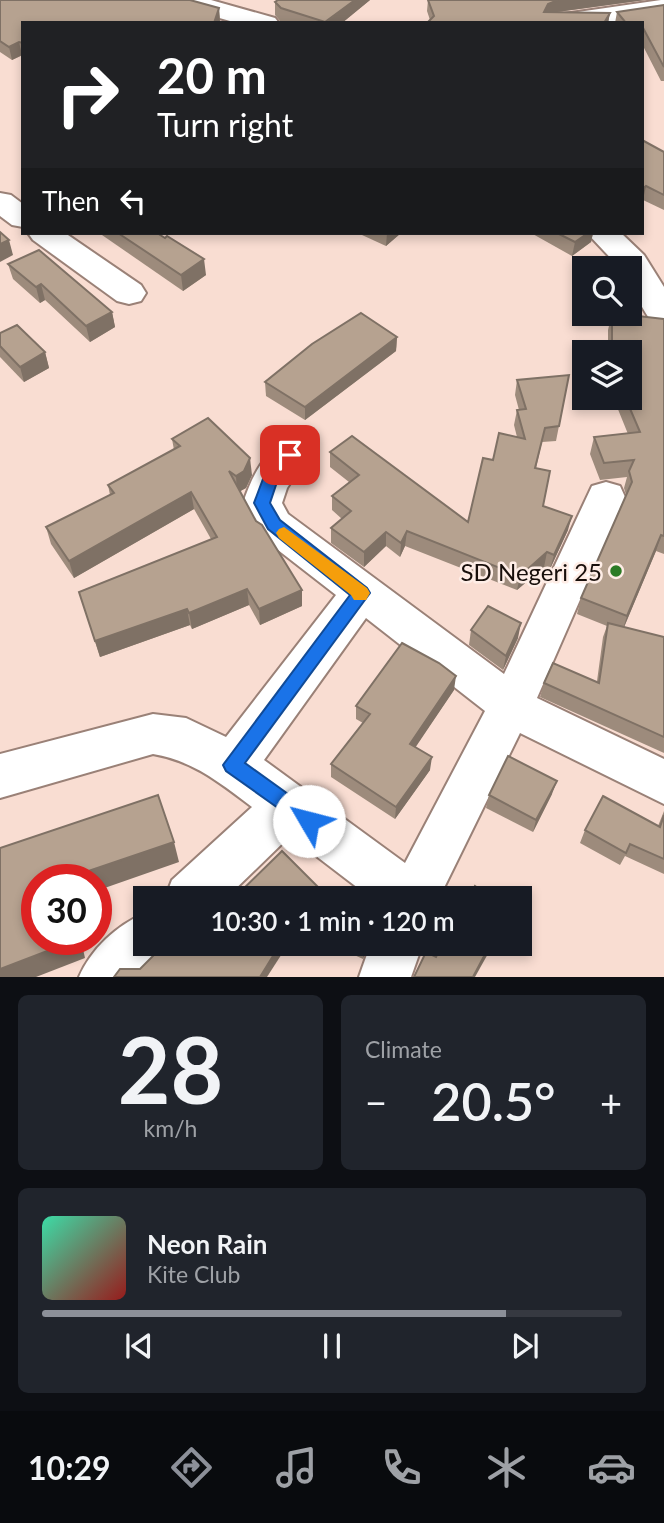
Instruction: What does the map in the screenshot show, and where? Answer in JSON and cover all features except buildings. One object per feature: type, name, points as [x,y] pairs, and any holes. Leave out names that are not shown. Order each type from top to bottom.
[{"type":"street","points":[[186,0],[259,21]]},
{"type":"street","points":[[570,21],[664,7]]},
{"type":"street","points":[[0,202],[21,217]]},
{"type":"street","points":[[47,235],[129,293]]},
{"type":"street","points":[[605,235],[633,262],[661,304]]},
{"type":"street","points":[[290,455],[269,483],[262,503],[274,525],[510,706],[664,782]]},
{"type":"street","points":[[418,886],[530,668],[606,497]]},
{"type":"street","points":[[233,765],[361,593]]},
{"type":"street","points":[[0,776],[153,734],[186,739],[233,765],[396,886]]},
{"type":"street","points":[[203,886],[288,806]]},
{"type":"street","points":[[105,977],[133,950]]},
{"type":"street","points":[[385,977],[392,956]]},
{"type":"slow traffic","points":[[284,533],[361,593],[360,595]]},
{"type":"place","name":"SD Negeri 25","points":[[616,571]]},
{"type":"route","points":[[290,455],[269,483],[262,503],[274,525],[361,593],[233,765],[309,821]]}]
